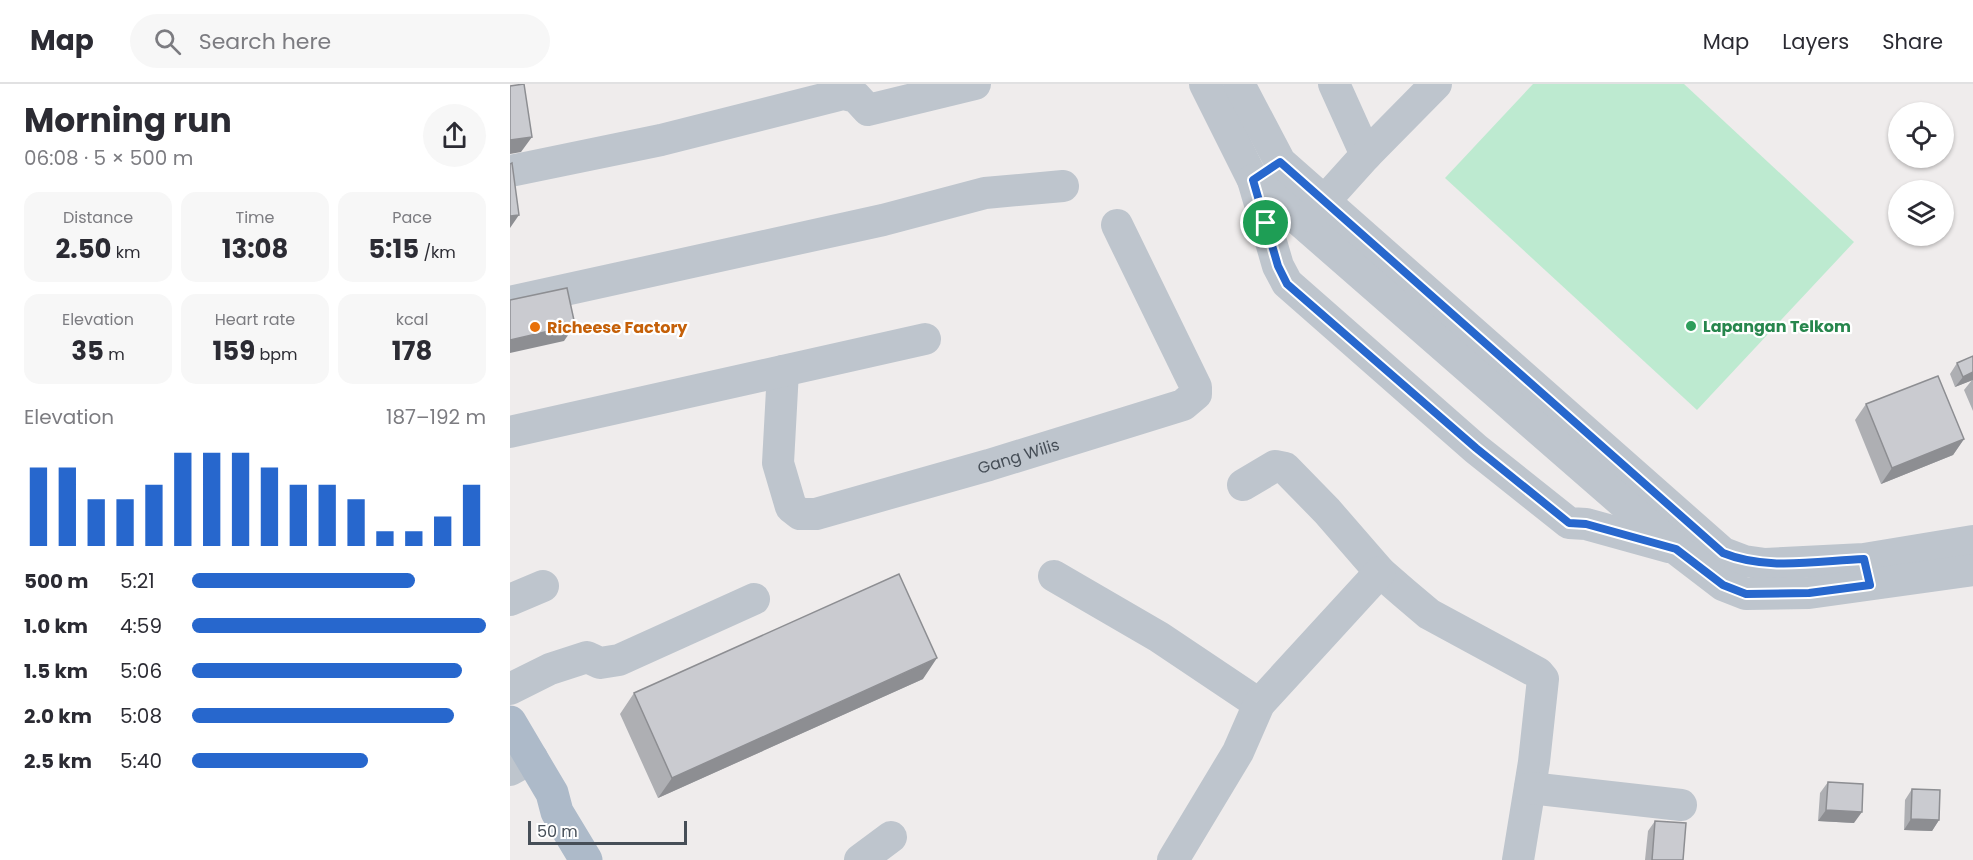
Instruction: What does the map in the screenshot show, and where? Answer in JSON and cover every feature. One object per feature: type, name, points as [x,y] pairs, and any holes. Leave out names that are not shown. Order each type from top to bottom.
[{"type":"main road","points":[[510,722],[521,764],[552,793],[568,804],[607,860]]},
{"type":"main road","points":[[552,793],[557,812],[586,860]]},
{"type":"street","points":[[510,171],[661,140],[843,94],[856,97],[868,110],[975,84]]},
{"type":"street","points":[[1205,84],[1253,180],[1282,276],[1287,284],[1476,448],[1569,523],[1685,539]]},
{"type":"street","points":[[1239,84],[1280,162],[1325,201],[1685,539],[1723,585],[1746,594],[1809,593],[1867,572],[1973,542]]},
{"type":"street","points":[[1334,84],[1366,155]]},
{"type":"street","points":[[1304,224],[1366,155],[1436,84]]},
{"type":"street","points":[[1253,180],[1280,162]]},
{"type":"street","points":[[1253,180],[1685,539]]},
{"type":"street","points":[[510,302],[883,220],[985,193],[1063,186]]},
{"type":"street","name":"Gang Wilis","points":[[783,371],[778,463],[790,507],[800,514],[816,514],[1183,405],[1196,394],[1196,387],[1118,225]]},
{"type":"street","points":[[510,432],[926,339]]},
{"type":"street","points":[[1243,485],[1275,466],[1285,468],[1380,572],[1429,614],[1538,673],[1543,679],[1530,788],[1518,860]]},
{"type":"street","points":[[1867,572],[1973,570]]},
{"type":"street","points":[[1173,860],[1238,752],[1258,705],[1380,572]]},
{"type":"street","points":[[1054,576],[1159,637],[1258,705]]},
{"type":"street","points":[[510,600],[543,586]]},
{"type":"street","points":[[510,689],[550,669],[587,657],[600,663],[619,660],[754,599]]},
{"type":"street","points":[[1530,788],[1681,805]]},
{"type":"street","points":[[860,860],[891,837]]},
{"type":"green space","name":"Lapangan Telkom","points":[[1533,84],[1684,84],[1854,242],[1697,410],[1445,178]]},
{"type":"building","points":[[524,84],[532,137],[510,140],[510,86]]},
{"type":"building","points":[[512,163],[519,215],[510,216],[510,164]]},
{"type":"building","points":[[567,288],[575,325],[510,340],[510,300]]},
{"type":"building","points":[[1973,356],[1973,372],[1963,377],[1957,363]]},
{"type":"building","points":[[1938,376],[1964,439],[1892,468],[1866,404]]},
{"type":"building","points":[[899,574],[937,658],[672,778],[634,693]]},
{"type":"building","points":[[1828,782],[1863,784],[1862,812],[1826,810]]},
{"type":"building","points":[[1912,789],[1940,790],[1939,820],[1911,819]]},
{"type":"building","points":[[1655,821],[1686,823],[1683,860],[1652,860]]},
{"type":"place","name":"Lapangan Telkom","points":[[1691,326]]},
{"type":"place","name":"Richeese Factory","points":[[535,327]]},
{"type":"route","points":[[1280,162],[1723,553],[1744,561],[1765,564],[1864,559],[1870,585],[1809,593],[1746,594],[1723,585],[1676,549],[1586,524],[1569,523],[1476,448],[1287,284],[1278,266],[1266,223],[1253,180],[1280,162]]}]
